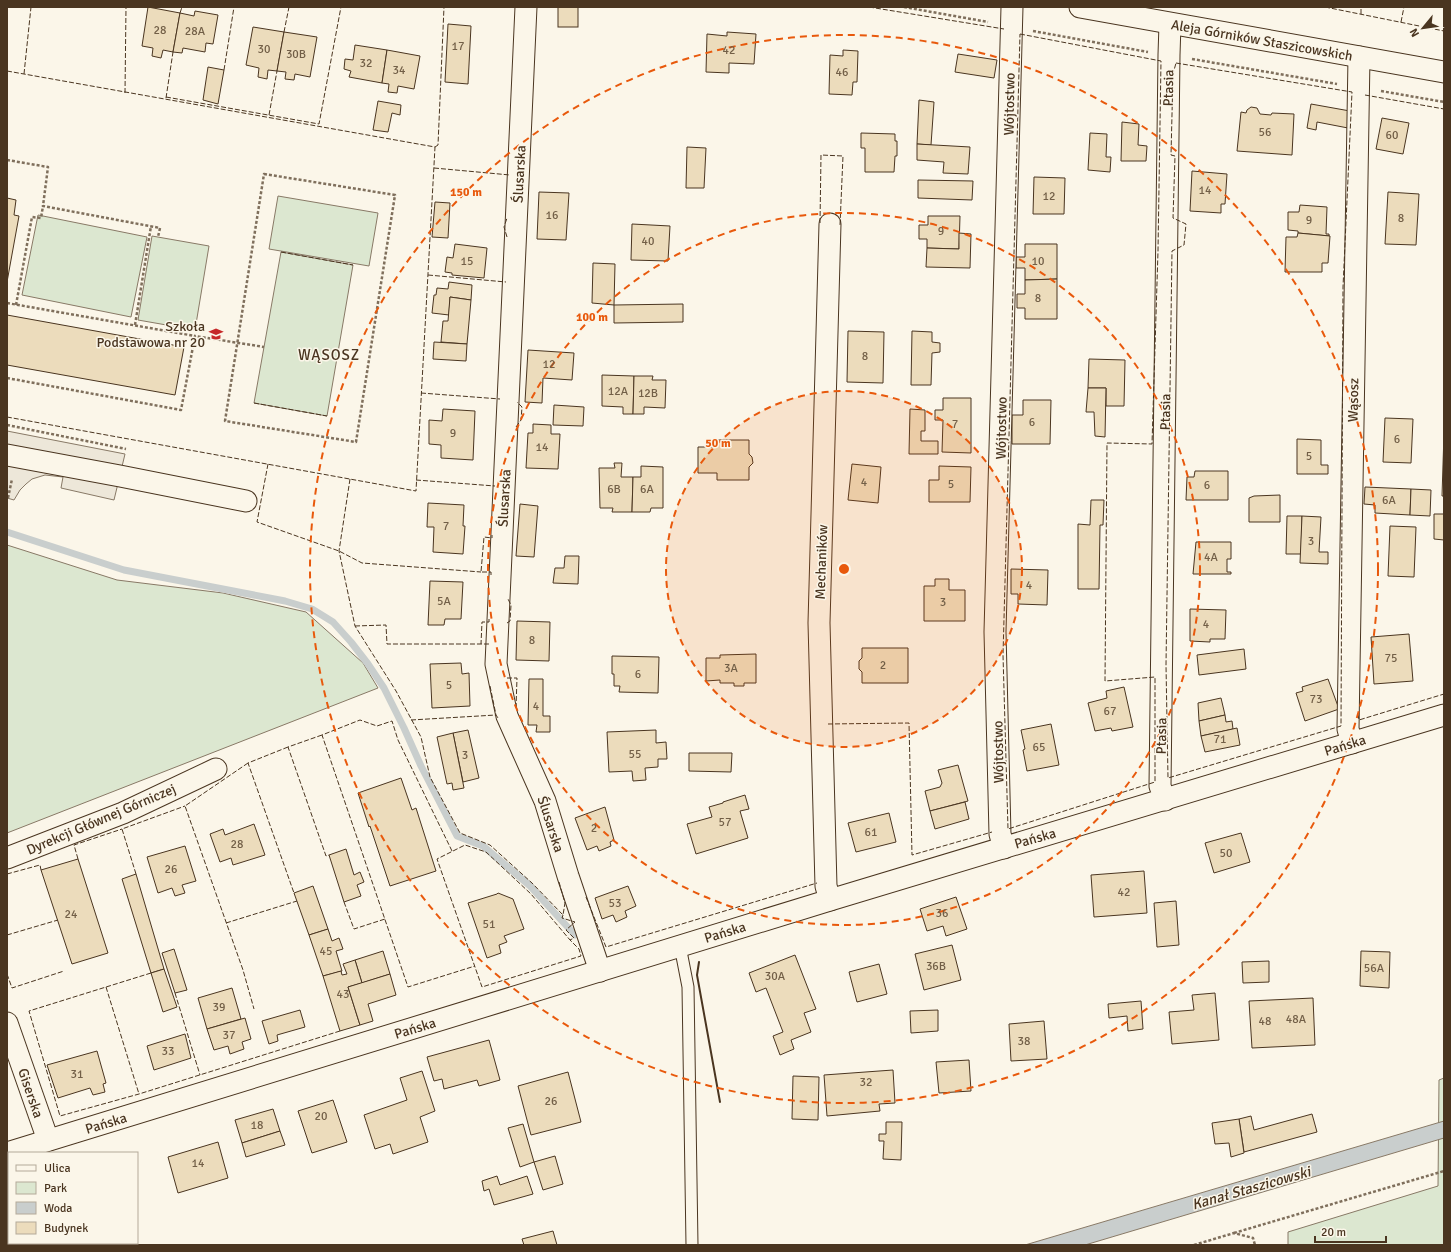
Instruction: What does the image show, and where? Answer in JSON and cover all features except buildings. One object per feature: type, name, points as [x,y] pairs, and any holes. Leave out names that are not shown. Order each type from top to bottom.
[{"type":"street","name":"Ślusarska","points":[[526,7],[496,664],[508,716],[545,801],[568,876],[600,971]]},
{"type":"street","name":"Wójtostwo","points":[[1004,848],[1000,834],[995,632],[1012,7]]},
{"type":"street","name":"Aleja Górników Staszicowskich","points":[[1080,7],[1444,72]]},
{"type":"street","name":"Ptasia","points":[[1165,800],[1160,786],[1170,24]]},
{"type":"street","name":"Wąsosz","points":[[1352,742],[1348,729],[1359,57]]},
{"type":"street","name":"Mechaników","points":[[830,224],[819,623],[826,886],[830,900]]},
{"type":"street","points":[[7,456],[120,476],[246,501]]},
{"type":"street","name":"Pańska","points":[[10,1152],[830,900],[1444,715]]},
{"type":"street","name":"Dyrekcji Głównej Górniczej","points":[[7,858],[123,813],[216,769]]},
{"type":"street","name":"Giserska","points":[[7,1023],[48,1140]]},
{"type":"lane","points":[[680,946],[688,987],[692,1245]]},
{"type":"path","points":[[7,160],[48,167],[41,218],[32,217],[16,304]]},
{"type":"path","points":[[264,174],[395,195],[356,442],[225,421],[237,343],[264,174]]},
{"type":"path","points":[[43,206],[160,228],[158,237]]},
{"type":"path","points":[[135,325],[151,226]]},
{"type":"path","points":[[7,303],[264,347]]},
{"type":"path","points":[[7,378],[181,410],[195,336]]},
{"type":"path","points":[[7,425],[126,449]]},
{"type":"path","points":[[1194,1245],[1444,1171]]},
{"type":"path","points":[[1234,1233],[1253,1238],[1255,1245]]},
{"type":"green space","points":[[278,196],[378,213],[369,266],[269,249]]},
{"type":"green space","points":[[38,215],[147,237],[131,317],[22,295]]},
{"type":"green space","points":[[152,236],[209,246],[195,330],[138,320]]},
{"type":"green space","points":[[281,252],[353,265],[327,416],[254,403]]},
{"type":"green space","points":[[7,545],[117,580],[223,593],[306,612],[363,663],[378,688],[7,833]]},
{"type":"green space","points":[[1444,1078],[1444,1245],[1288,1245],[1288,1232],[1438,1186],[1439,1080]]},
{"type":"shaded area","points":[[7,431],[125,454],[114,500],[61,488],[63,477],[45,475],[32,479],[20,490],[14,500],[7,498]]},
{"type":"water","name":"Kanał Staszicowski","points":[[1444,1121],[1444,1138],[1085,1245],[1025,1245]]},
{"type":"waterway","points":[[7,532],[124,570],[285,601],[312,609],[333,622],[351,642],[384,688],[421,766],[457,836],[483,846],[529,885],[575,935]]},
{"type":"fence","points":[[24,74],[31,7]]},
{"type":"fence","points":[[125,93],[126,7]]},
{"type":"fence","points":[[180,13],[182,7]]},
{"type":"fence","points":[[224,70],[234,7]]},
{"type":"fence","points":[[284,32],[289,7]]},
{"type":"fence","points":[[166,97],[319,124],[341,7]]},
{"type":"fence","points":[[435,147],[438,145],[444,7]]},
{"type":"fence","points":[[869,7],[1004,29]]},
{"type":"fence","points":[[1325,7],[1444,31]]},
{"type":"fence","points":[[1361,7],[1361,14]]},
{"type":"fence","points":[[1401,22],[1404,7]]},
{"type":"fence","points":[[1020,34],[1161,61],[1158,251],[1152,444],[1107,443],[1105,681],[1155,677],[1155,782],[1008,829],[1003,655],[1020,34]]},
{"type":"fence","points":[[166,98],[173,52]]},
{"type":"fence","points":[[1176,63],[1352,92],[1343,287],[1341,726],[1168,778],[1166,665],[1172,251],[1184,245],[1186,224],[1173,218],[1175,156],[1171,155],[1173,74],[1176,63]]},
{"type":"fence","points":[[7,71],[435,147],[416,491],[7,417]]},
{"type":"fence","points":[[269,115],[277,71]]},
{"type":"fence","points":[[1365,95],[1444,109]]},
{"type":"fence","points":[[820,223],[821,155],[843,156],[840,225]]},
{"type":"fence","points":[[434,168],[510,175]]},
{"type":"fence","points":[[507,218],[504,227],[507,237]]},
{"type":"fence","points":[[281,252],[353,265]]},
{"type":"fence","points":[[428,275],[506,282]]},
{"type":"fence","points":[[421,393],[500,399]]},
{"type":"fence","points":[[516,427],[521,420],[522,407],[517,402]]},
{"type":"fence","points":[[254,403],[327,416]]},
{"type":"fence","points":[[268,464],[257,522],[339,551],[362,563],[481,572]]},
{"type":"fence","points":[[350,479],[339,551],[355,626],[396,691],[421,737],[430,777],[460,833],[490,845],[532,883],[563,915],[565,903],[559,882]]},
{"type":"fence","points":[[416,480],[495,486]]},
{"type":"fence","points":[[491,575],[491,572],[481,572],[484,537],[492,538],[492,535]]},
{"type":"fence","points":[[507,623],[510,621],[511,605],[508,599]]},
{"type":"fence","points":[[489,619],[489,622],[482,622],[481,644],[489,644],[489,646]]},
{"type":"fence","points":[[355,626],[386,625],[387,644],[481,644]]},
{"type":"fence","points":[[507,678],[517,678],[516,708]]},
{"type":"fence","points":[[490,686],[496,715],[498,718]]},
{"type":"fence","points":[[1358,714],[1359,720],[1444,694]]},
{"type":"fence","points":[[411,720],[496,715]]},
{"type":"fence","points":[[452,851],[398,740],[392,721],[377,726],[360,720],[322,735],[408,987],[475,966]]},
{"type":"fence","points":[[828,724],[909,723],[912,855],[992,832]]},
{"type":"fence","points":[[322,735],[288,747],[326,856],[329,855]]},
{"type":"fence","points":[[288,747],[248,763],[294,893]]},
{"type":"fence","points":[[248,763],[185,806],[243,970],[254,1009]]},
{"type":"fence","points":[[136,874],[122,829],[185,806]]},
{"type":"fence","points":[[78,859],[74,845],[122,829]]},
{"type":"fence","points":[[563,915],[562,918],[575,922],[566,930],[574,938],[570,940],[579,949],[581,956],[482,987],[437,859],[465,845],[486,852],[531,894],[570,940]]},
{"type":"fence","points":[[7,874],[40,865],[41,870]]},
{"type":"fence","points":[[586,897],[606,947],[817,883]]},
{"type":"fence","points":[[226,923],[297,901]]},
{"type":"fence","points":[[344,902],[354,929],[385,919]]},
{"type":"fence","points":[[7,935],[58,920]]},
{"type":"fence","points":[[7,974],[12,988],[64,971]]},
{"type":"fence","points":[[151,973],[29,1011],[60,1116],[139,1094],[340,1031]]},
{"type":"fence","points":[[106,987],[139,1094]]},
{"type":"fence","points":[[175,993],[200,1075]]},
{"type":"wall","points":[[699,962],[697,975],[720,1102]]},
{"type":"place","name":"Szkoła Podstawowa nr 20","points":[[216,334]]},
{"type":"district","name":"WĄSOSZ","points":[[329,355]]}]
